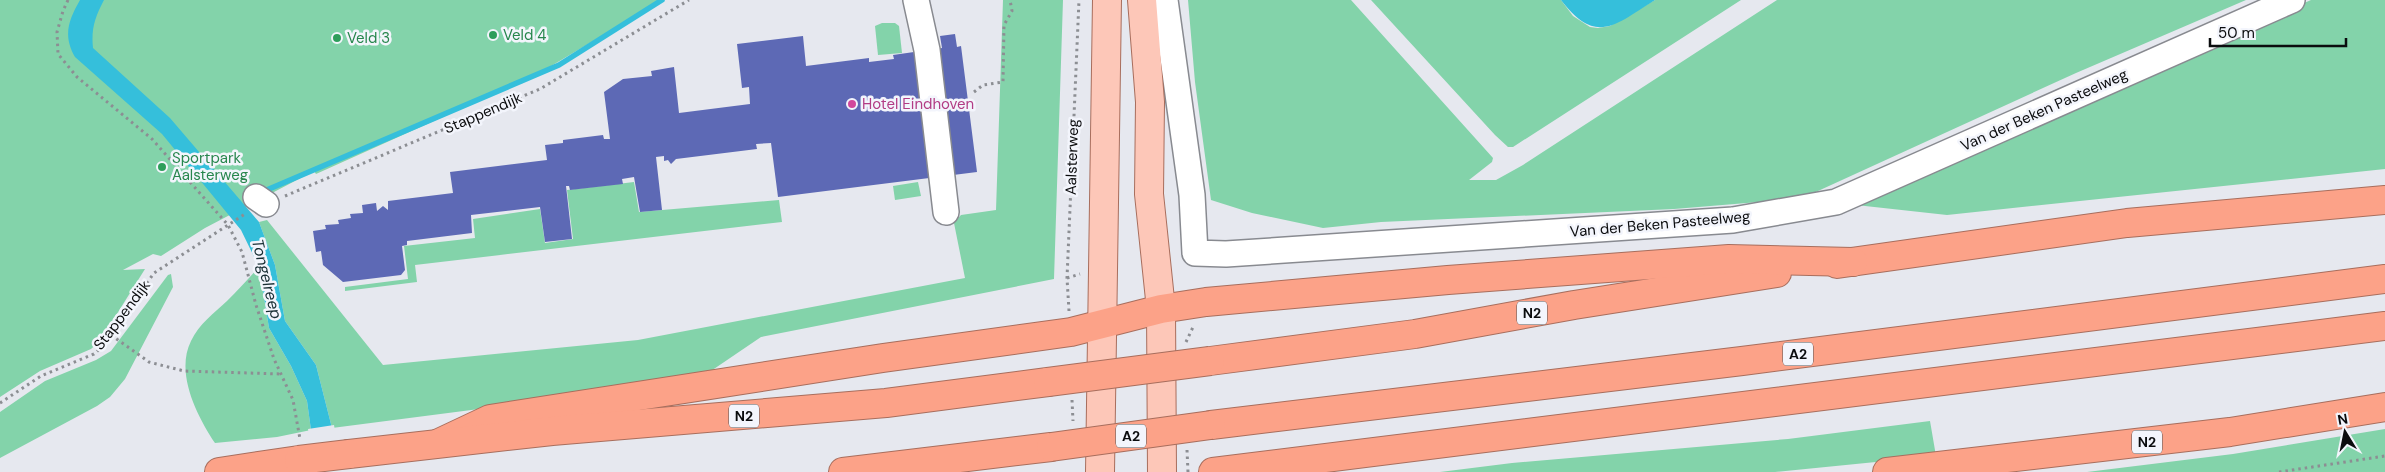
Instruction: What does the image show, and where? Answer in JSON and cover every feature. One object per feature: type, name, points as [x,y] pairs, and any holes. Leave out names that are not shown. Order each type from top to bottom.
[{"type":"highway","name":"N2","points":[[219,472],[299,451],[349,454],[552,431],[876,404],[1415,334],[1730,279],[2127,223],[2385,200]]},
{"type":"highway","name":"N2","points":[[1161,309],[1206,302],[1448,280],[1729,258],[1853,262]]},
{"type":"highway","name":"A2","points":[[843,472],[1051,447],[1211,425],[1742,361],[2385,279]]},
{"type":"highway","points":[[1102,324],[1161,309]]},
{"type":"highway","name":"N2","points":[[439,443],[490,419],[883,358],[1071,332],[1102,324]]},
{"type":"highway","points":[[1213,472],[2385,326]]},
{"type":"highway","name":"N2","points":[[1899,471],[2230,432],[2385,407]]},
{"type":"main road","points":[[1100,472],[1107,0]]},
{"type":"main road","points":[[1142,0],[1150,102],[1149,194],[1161,309],[1162,472]]},
{"type":"street","points":[[916,0],[927,50],[946,212]]},
{"type":"street","points":[[1144,37],[1155,0]]},
{"type":"street","name":"Van der Beken Pasteelweg","points":[[1165,0],[1192,187],[1194,253],[1226,254],[1733,220],[1836,202],[2292,0]]},
{"type":"path","points":[[68,0],[57,32],[58,54],[78,78],[152,139],[228,225],[242,252],[256,304],[281,374],[293,400],[299,451]]},
{"type":"path","name":"Stappendijk","points":[[0,403],[41,376],[94,354],[111,335],[154,273],[259,203],[540,89],[689,0]]},
{"type":"path","points":[[974,92],[983,85],[1004,82],[1004,25],[1012,11],[1010,0]]},
{"type":"path","name":"Aalsterweg","points":[[1079,0],[1067,278],[1102,267]]},
{"type":"path","points":[[111,335],[149,362],[184,371],[281,374]]},
{"type":"path","points":[[2279,472],[2385,456]]},
{"type":"green space","name":"Sportpark Aalsterweg","points":[[0,0],[662,0],[536,75],[316,174],[314,171],[205,228],[161,256],[153,254],[123,270],[145,269],[100,341],[91,349],[40,371],[0,397]]},
{"type":"green space","points":[[1003,0],[1063,0],[1054,279],[761,337],[705,375],[563,398],[332,428],[316,365],[285,321],[275,265],[259,222],[267,220],[383,365],[638,340],[965,278],[954,223],[961,215],[996,210]]},
{"type":"green space","points":[[1188,0],[1351,0],[1493,158],[1492,162],[1469,180],[1496,180],[1523,165],[1777,0],[2246,0],[2076,73],[1807,196],[1794,199],[1674,209],[1381,222],[1323,228],[1252,213],[1211,200],[1195,82]]},
{"type":"green space","points":[[1371,0],[1561,0],[1573,16],[1590,27],[1598,28],[1610,26],[1655,0],[1741,0],[1513,147],[1508,147]]},
{"type":"green space","points":[[2311,0],[2385,0],[2385,169],[1947,215],[1847,204]]},
{"type":"green space","points":[[882,23],[895,23],[899,26],[902,53],[878,55],[875,26]]},
{"type":"green space","points":[[634,182],[639,212],[779,200],[782,222],[415,265],[417,282],[345,291],[345,287],[408,279],[404,246],[475,238],[473,219],[540,209],[545,243],[573,239],[567,190]]},
{"type":"green space","points":[[918,182],[921,196],[895,200],[893,186]]},
{"type":"green space","points":[[259,267],[269,328],[291,366],[307,401],[311,430],[277,437],[215,443],[201,420],[190,394],[185,367],[187,353],[194,335],[202,324]]},
{"type":"green space","points":[[171,274],[173,287],[125,379],[110,397],[97,406],[0,458],[0,412],[45,381],[96,360],[111,351],[168,275]]},
{"type":"green space","points":[[1930,421],[1936,456],[1775,472],[1440,472],[1512,463],[1788,439]]},
{"type":"green space","points":[[2385,429],[2385,472],[2087,472],[2233,454]]},
{"type":"water","name":"Tongelreep","points":[[80,0],[104,0],[94,23],[93,48],[170,118],[259,222],[275,265],[285,321],[316,365],[332,428],[311,430],[307,401],[291,366],[269,328],[259,267],[241,230],[162,134],[75,57],[69,42],[68,28]]},
{"type":"water","points":[[1561,0],[1655,0],[1617,23],[1606,27],[1596,27],[1585,23],[1573,14]]},
{"type":"pier","points":[[334,425],[342,472],[316,472],[308,429]]},
{"type":"building","points":[[955,34],[957,47],[961,46],[977,172],[778,197],[771,143],[756,144],[757,149],[676,159],[671,164],[668,160],[664,161],[664,156],[656,157],[662,210],[640,212],[634,177],[622,179],[623,184],[570,190],[569,186],[566,186],[572,239],[545,242],[540,207],[471,215],[472,233],[407,241],[407,245],[402,246],[405,270],[401,275],[343,282],[323,265],[321,251],[316,252],[313,231],[326,229],[325,225],[339,224],[338,220],[351,218],[350,214],[363,213],[362,205],[376,203],[377,211],[383,206],[388,210],[388,201],[453,193],[450,172],[547,160],[545,145],[563,143],[563,140],[603,135],[604,139],[610,139],[604,92],[623,79],[652,76],[651,71],[674,67],[679,113],[750,104],[749,87],[742,88],[737,44],[803,36],[806,66],[869,58],[869,62],[894,59],[893,55],[942,48],[940,36]]},
{"type":"waterway","points":[[262,192],[559,65],[662,0]]},
{"type":"place","name":"Veld 4","points":[[493,35]]},
{"type":"place","name":"Veld 3","points":[[337,38]]},
{"type":"place","name":"Hotel Eindhoven","points":[[852,104]]},
{"type":"place","name":"Sportpark Aalsterweg","points":[[162,167]]}]
